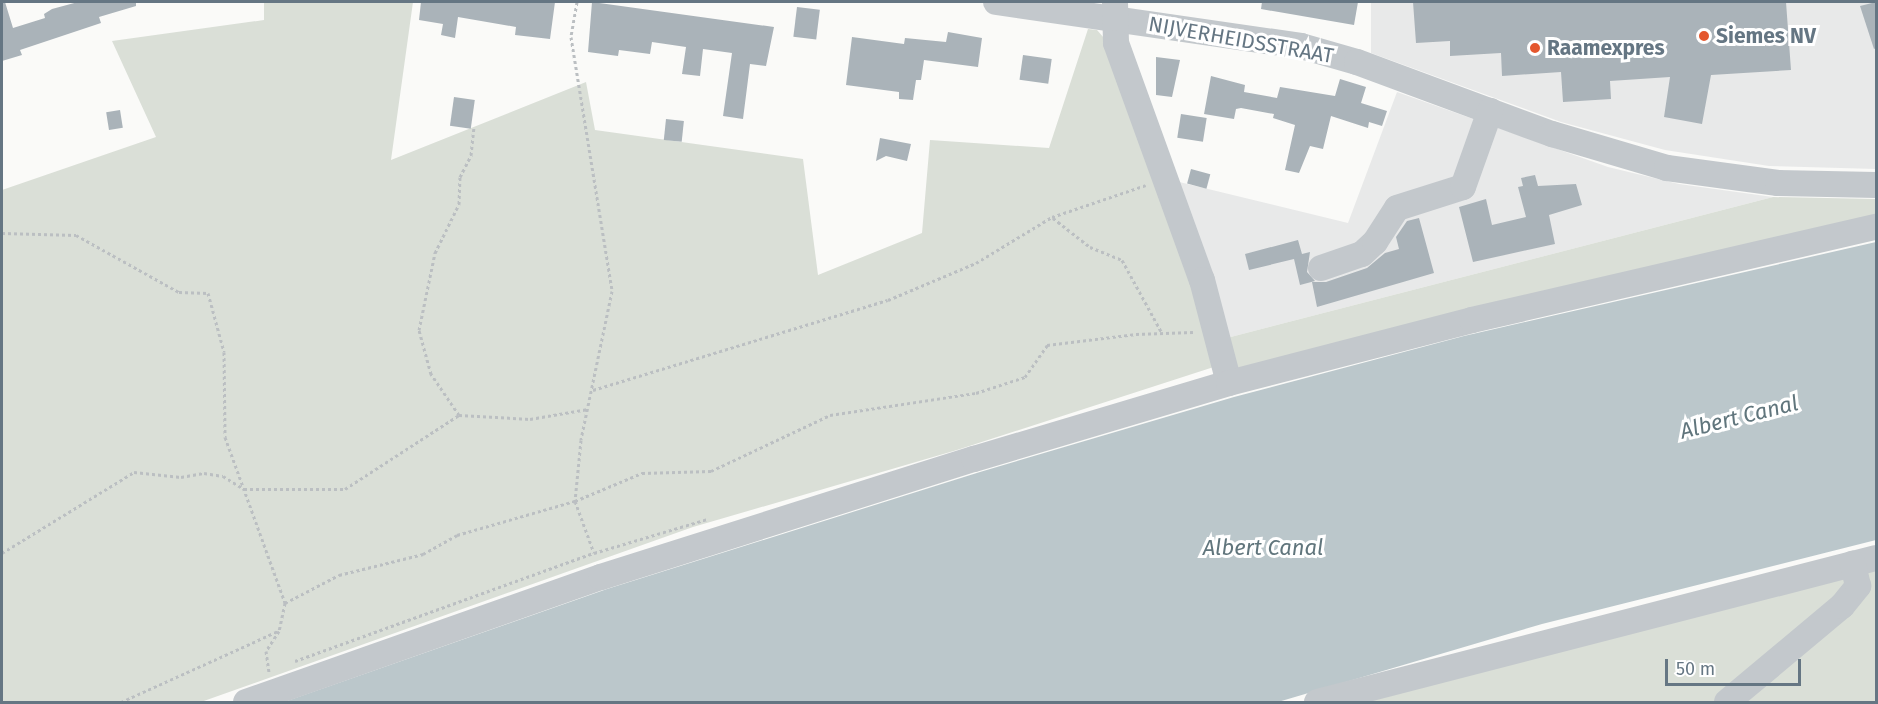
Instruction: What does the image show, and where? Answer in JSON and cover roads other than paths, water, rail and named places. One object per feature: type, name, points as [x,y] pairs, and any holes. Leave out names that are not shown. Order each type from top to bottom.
[{"type":"street","points":[[996,2],[1115,10]]},
{"type":"street","name":"NIJVERHEIDSSTRAAT","points":[[1228,383],[1202,280],[1116,43],[1115,10],[1301,46],[1357,62],[1615,155],[1667,168],[1778,183],[1876,184]]},
{"type":"street","points":[[1321,268],[1362,254],[1375,242],[1397,208],[1462,187],[1490,111]]},
{"type":"street","points":[[246,702],[602,577],[975,459],[1228,383],[1472,320],[1876,227]]},
{"type":"street","points":[[1317,702],[1865,561]]},
{"type":"street","points":[[1727,702],[1842,606],[1858,586],[1865,561]]},
{"type":"water","name":"Albert Canal","points":[[1876,242],[1876,540],[1542,624],[1278,702],[284,702],[607,589],[980,472],[1234,397],[1464,336]]},
{"type":"place","name":"Siemes NV","points":[[1704,36]]},
{"type":"place","name":"Raamexpres","points":[[1535,48]]}]
